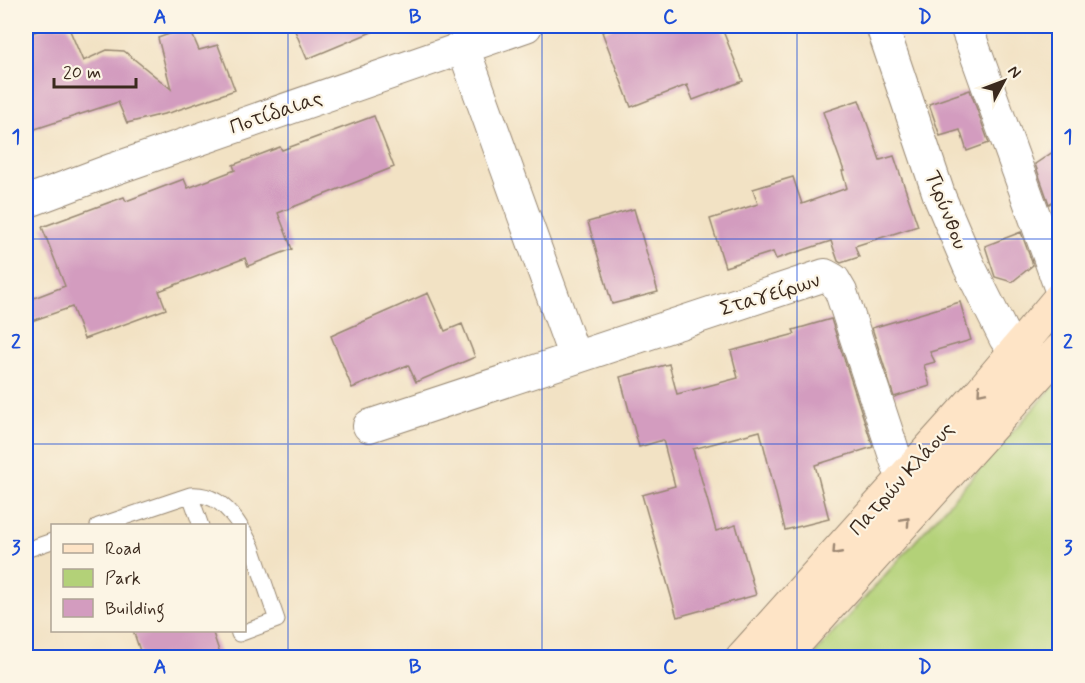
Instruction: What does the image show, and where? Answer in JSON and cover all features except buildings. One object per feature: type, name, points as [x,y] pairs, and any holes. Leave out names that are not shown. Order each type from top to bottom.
[{"type":"main road","name":"Πατρών Κλάους","points":[[742,657],[1015,352],[1059,298]]},
{"type":"main road","name":"Πατρών Κλάους","points":[[782,657],[1054,356]]},
{"type":"street","name":"Ποτίδαιας","points":[[26,202],[526,26]]},
{"type":"street","name":"Τιρύνθου","points":[[882,26],[940,198],[997,326],[1015,352]]},
{"type":"street","points":[[966,26],[1059,287]]},
{"type":"street","points":[[463,47],[575,358]]},
{"type":"street","name":"Σταγείρων","points":[[369,426],[825,275],[834,280],[841,292],[902,478]]},
{"type":"street","points":[[1015,352],[1032,362],[1042,364],[1054,356]]},
{"type":"lane","points":[[101,524],[190,495],[200,494],[223,504],[239,524]]},
{"type":"lane","points":[[190,495],[201,524]]},
{"type":"lane","points":[[246,536],[277,620],[246,631]]},
{"type":"lane","points":[[26,550],[51,541]]},
{"type":"green space","points":[[1059,380],[1059,657],[812,657]]}]
